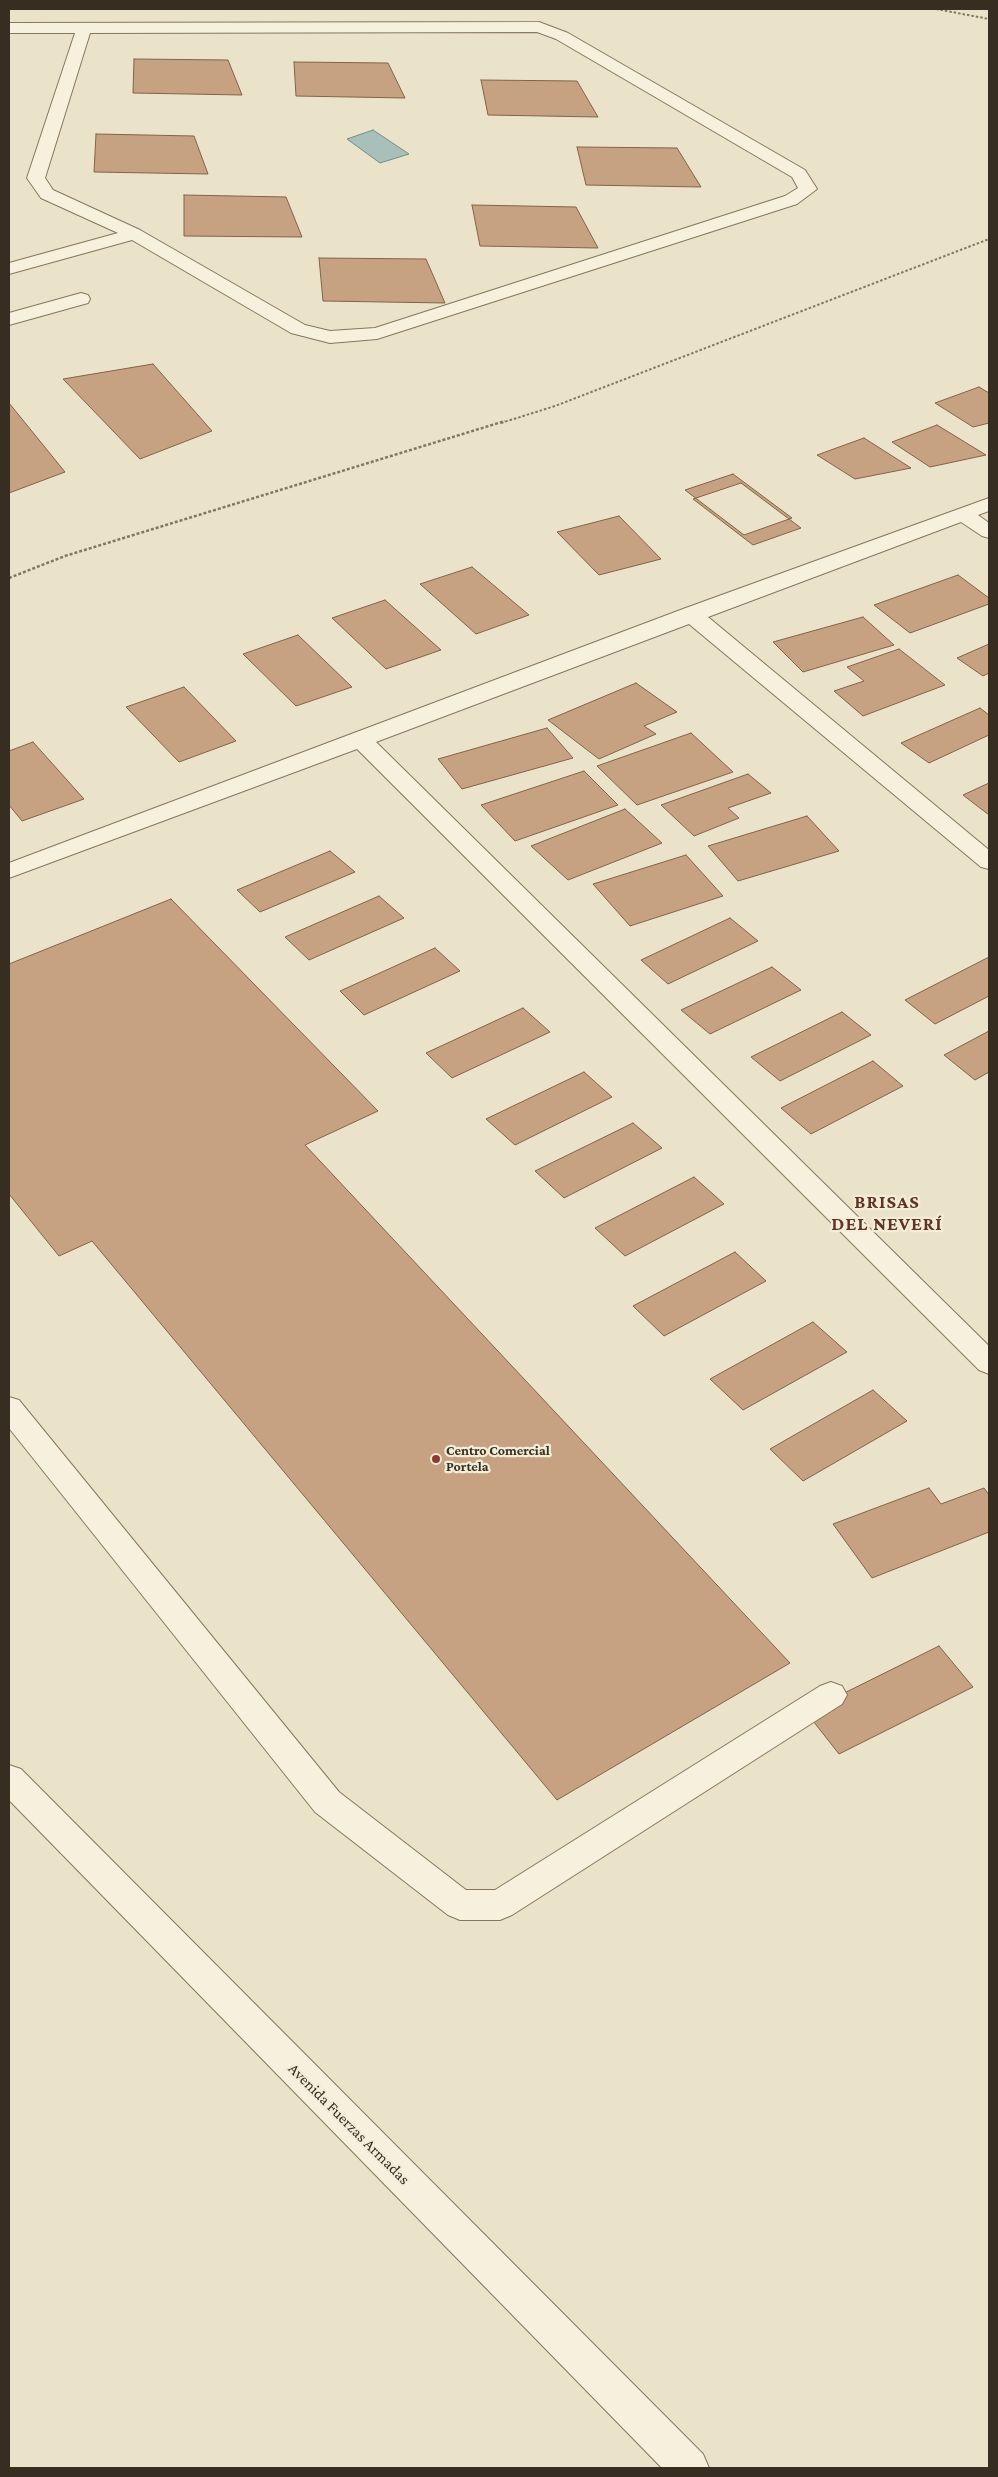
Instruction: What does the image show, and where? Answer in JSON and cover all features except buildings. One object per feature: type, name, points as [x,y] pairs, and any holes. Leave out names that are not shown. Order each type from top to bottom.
[{"type":"street","points":[[9,28],[539,27],[562,36],[799,174],[808,189],[791,200],[377,333],[330,337],[298,329],[134,234],[47,194],[36,178],[84,28]]},
{"type":"street","points":[[9,269],[134,234]]},
{"type":"street","points":[[9,319],[81,298]]},
{"type":"street","points":[[9,871],[989,504]]},
{"type":"street","points":[[963,514],[989,532]]},
{"type":"street","points":[[691,614],[989,862]]},
{"type":"street","points":[[360,739],[989,1363]]},
{"type":"street","points":[[9,1408],[327,1802],[460,1905],[500,1905],[831,1695]]},
{"type":"street","name":"Avenida Fuerzas Armadas","points":[[9,1779],[689,2468]]},
{"type":"path","points":[[936,9],[989,19]]},
{"type":"path","points":[[9,578],[66,556],[556,406],[989,239]]},
{"type":"water","points":[[373,130],[409,154],[380,163],[347,139]]},
{"type":"place","name":"Centro Comercial Portela","points":[[436,1459]]},
{"type":"district","name":"BRISAS DEL NEVERÍ","points":[[887,1213]]}]
